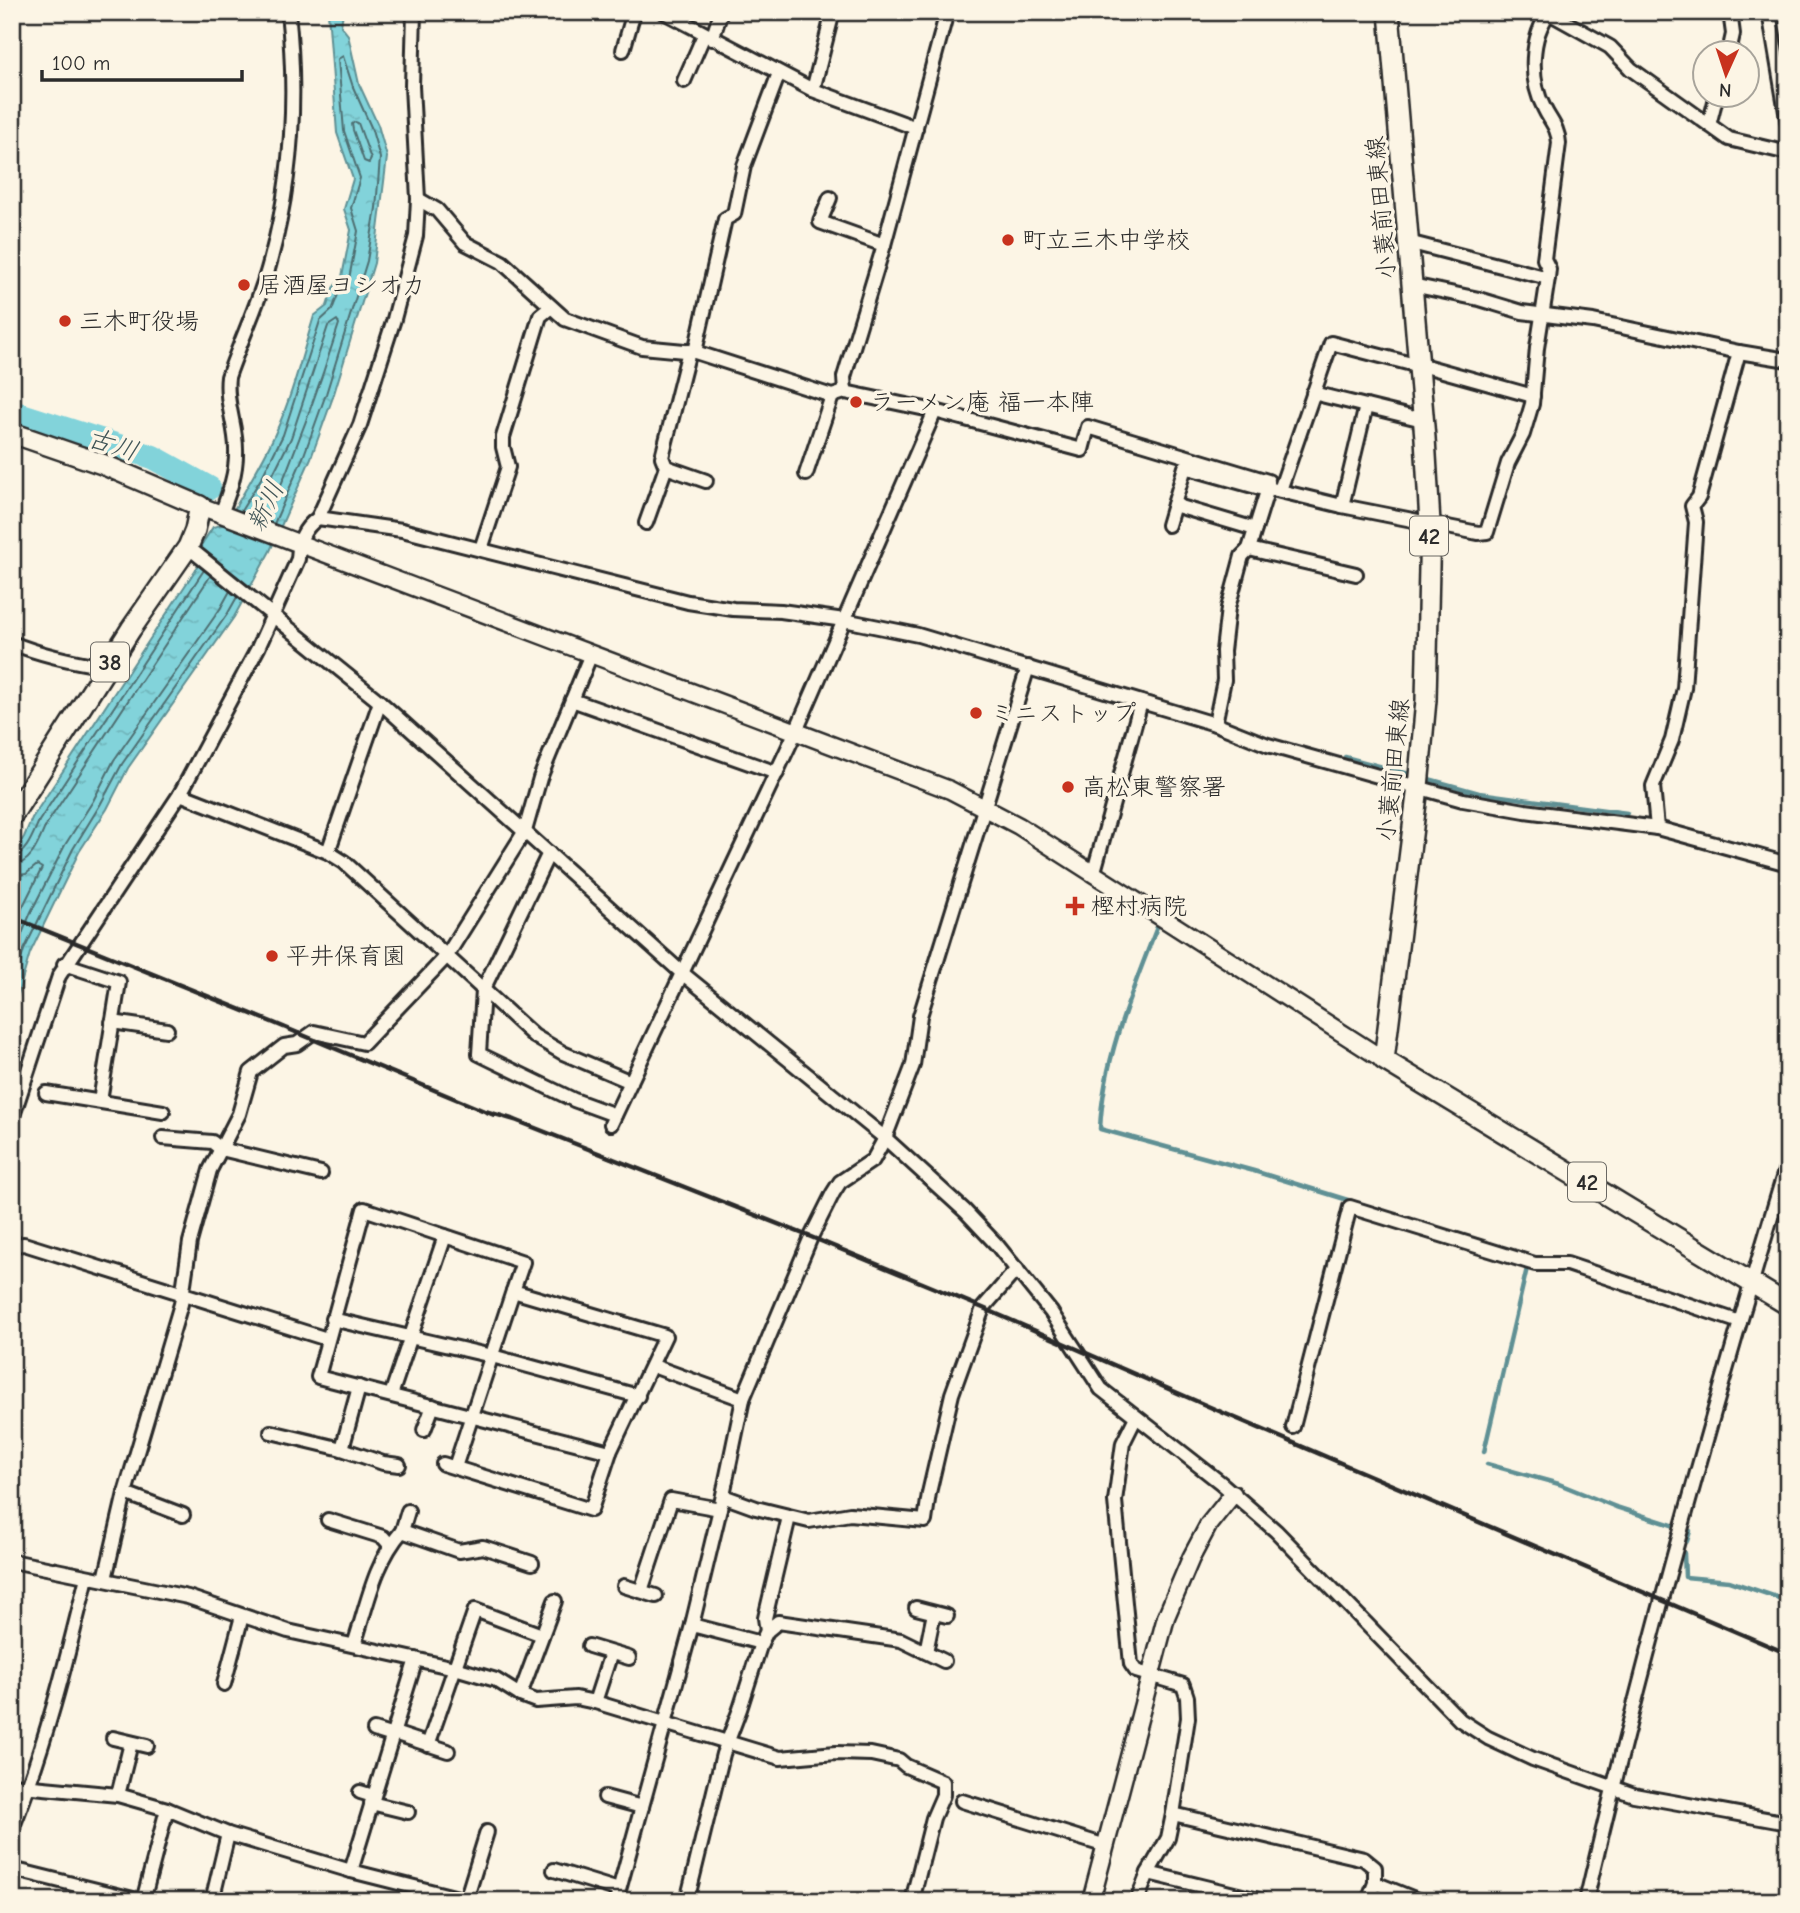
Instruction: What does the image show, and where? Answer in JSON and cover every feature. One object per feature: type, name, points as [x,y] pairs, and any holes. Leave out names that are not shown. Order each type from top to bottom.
[{"type":"main road","name":"小蓑前田東線","points":[[1384,1060],[1418,787],[1426,700],[1430,523],[1389,12]]},
{"type":"main road","points":[[12,433],[102,464],[215,512]]},
{"type":"main road","name":"38","points":[[12,816],[107,667],[191,550],[195,530],[215,512]]},
{"type":"main road","name":"42","points":[[1384,1060],[1788,1305]]},
{"type":"street","points":[[288,12],[293,85],[285,191],[270,262],[228,377],[226,391],[236,450],[231,486],[215,512],[950,790],[1020,826],[1384,1060]]},
{"type":"street","points":[[12,1119],[51,992],[64,964],[180,794],[258,648],[298,559],[299,544],[306,527],[318,518],[360,425],[394,319],[416,236],[418,199],[412,86],[414,12]]},
{"type":"street","points":[[623,50],[634,12]]},
{"type":"street","points":[[664,12],[813,90],[916,128]]},
{"type":"street","points":[[684,80],[721,12]]},
{"type":"street","points":[[813,90],[833,12]]},
{"type":"street","points":[[806,474],[839,394],[884,245],[947,12]]},
{"type":"street","points":[[1730,12],[1733,38]]},
{"type":"street","points":[[1769,12],[1788,124]]},
{"type":"street","points":[[1168,525],[1185,467],[1342,506],[1478,533],[1487,532],[1508,463],[1523,434],[1533,396],[1549,278],[1549,269],[1544,259],[1559,142],[1558,130],[1543,106],[1536,83],[1535,45],[1540,23],[1549,13],[1610,47],[1631,69],[1729,139],[1788,153]]},
{"type":"street","points":[[646,523],[666,467],[662,457],[692,352],[725,219],[734,214],[744,166],[779,73]]},
{"type":"street","points":[[1709,125],[1713,108]]},
{"type":"street","points":[[830,198],[820,222],[884,245]]},
{"type":"street","points":[[418,199],[437,210],[465,243],[502,262],[565,319],[642,347],[692,352],[839,394],[935,411],[1082,450],[1088,427],[1268,481],[1272,489]]},
{"type":"street","points":[[1408,242],[1549,278]]},
{"type":"street","points":[[1412,285],[1542,316],[1593,321],[1739,352],[1788,359]]},
{"type":"street","points":[[481,549],[508,467],[503,437],[540,316],[551,307]]},
{"type":"street","points":[[1215,724],[1224,680],[1223,651],[1228,608],[1242,556],[1250,549],[1255,529],[1313,393],[1331,343],[1533,396]]},
{"type":"street","points":[[1657,828],[1653,786],[1672,740],[1684,688],[1696,522],[1692,506],[1699,497],[1739,352]]},
{"type":"street","points":[[1313,393],[1423,420]]},
{"type":"street","points":[[1342,506],[1366,406]]},
{"type":"street","points":[[549,853],[483,990],[479,1054],[613,1119],[796,732],[935,411]]},
{"type":"street","points":[[666,467],[706,481]]},
{"type":"street","points":[[1174,505],[1255,529]]},
{"type":"street","points":[[318,518],[402,530],[688,602],[844,620],[918,635],[1215,724],[1268,745],[1463,800],[1657,828],[1788,864]]},
{"type":"street","points":[[1250,549],[1356,574]]},
{"type":"street","points":[[191,550],[380,702],[682,973],[885,1138],[965,1211],[1051,1312],[1101,1389],[1276,1531],[1460,1720],[1489,1738],[1533,1759],[1634,1795],[1788,1823]]},
{"type":"street","points":[[12,643],[67,662],[107,667]]},
{"type":"street","points":[[105,1579],[125,1493],[181,1304],[190,1242],[210,1170],[239,1114],[251,1072],[284,1046],[297,1044],[314,1032],[364,1043],[446,957],[525,831],[540,778],[591,654]]},
{"type":"street","points":[[554,1870],[617,1895],[692,1625],[722,1503],[743,1399],[811,1237],[833,1193],[840,1182],[873,1160],[885,1138],[913,1065],[920,1016],[1028,667]]},
{"type":"street","points":[[572,701],[777,773]]},
{"type":"street","points":[[328,852],[380,702]]},
{"type":"street","points":[[1093,875],[1141,702]]},
{"type":"street","points":[[180,794],[328,852],[344,862],[534,1035],[563,1052],[631,1082]]},
{"type":"street","points":[[64,964],[119,982],[100,1101]]},
{"type":"street","points":[[112,1022],[167,1030]]},
{"type":"street","points":[[46,1093],[163,1112]]},
{"type":"street","points":[[163,1138],[212,1142],[221,1149],[321,1173]]},
{"type":"street","points":[[1586,1901],[1613,1787],[1751,1282],[1788,1161]]},
{"type":"street","points":[[1293,1427],[1350,1207],[1535,1264],[1567,1264],[1740,1322]]},
{"type":"street","points":[[513,1291],[665,1336],[610,1452],[591,1510],[449,1466],[471,1416],[492,1356],[513,1291],[523,1262],[364,1209],[318,1377],[391,1395],[471,1416],[610,1452]]},
{"type":"street","points":[[391,1395],[445,1236]]},
{"type":"street","points":[[12,1245],[24,1244],[327,1339]]},
{"type":"street","points":[[641,1591],[671,1500],[722,1503],[809,1521],[850,1514],[925,1521],[952,1394],[983,1308],[1017,1269]]},
{"type":"street","points":[[332,1319],[492,1356],[638,1396]]},
{"type":"street","points":[[653,1366],[743,1399]]},
{"type":"street","points":[[342,1449],[359,1387]]},
{"type":"street","points":[[424,1430],[433,1406]]},
{"type":"street","points":[[1136,1418],[1123,1443],[1115,1501],[1131,1664],[1136,1671],[1183,1685],[1187,1697],[1188,1718],[1168,1838],[1148,1873],[1138,1901]]},
{"type":"street","points":[[271,1432],[399,1465]]},
{"type":"street","points":[[125,1493],[183,1515]]},
{"type":"street","points":[[1091,1901],[1175,1591],[1209,1524],[1233,1494]]},
{"type":"street","points":[[354,1645],[380,1563],[402,1531],[408,1511]]},
{"type":"street","points":[[767,1631],[765,1618],[789,1517]]},
{"type":"street","points":[[328,1520],[383,1537],[390,1545]]},
{"type":"street","points":[[402,1531],[458,1557],[483,1547],[532,1563]]},
{"type":"street","points":[[12,1561],[188,1597],[288,1631],[455,1668],[496,1680],[520,1695],[536,1701],[576,1698],[595,1702],[780,1758],[825,1753],[871,1754],[899,1760],[906,1766],[943,1782],[943,1795],[933,1818],[912,1901]]},
{"type":"street","points":[[12,1829],[29,1787],[59,1691],[87,1577]]},
{"type":"street","points":[[624,1586],[656,1596]]},
{"type":"street","points":[[520,1695],[555,1601]]},
{"type":"street","points":[[916,1608],[947,1616]]},
{"type":"street","points":[[428,1745],[475,1610],[542,1635]]},
{"type":"street","points":[[926,1652],[933,1613]]},
{"type":"street","points":[[224,1684],[242,1616]]},
{"type":"street","points":[[687,1901],[727,1742],[767,1631],[778,1622],[901,1640],[944,1661]]},
{"type":"street","points":[[692,1625],[761,1643]]},
{"type":"street","points":[[589,1646],[629,1658]]},
{"type":"street","points":[[595,1702],[611,1653]]},
{"type":"street","points":[[351,1871],[416,1659]]},
{"type":"street","points":[[374,1730],[448,1751]]},
{"type":"street","points":[[113,1738],[147,1746]]},
{"type":"street","points":[[118,1795],[131,1743]]},
{"type":"street","points":[[12,1785],[118,1795],[167,1809],[228,1834],[444,1898],[468,1900],[486,1832]]},
{"type":"street","points":[[360,1792],[372,1800],[408,1812]]},
{"type":"street","points":[[605,1797],[642,1807]]},
{"type":"street","points":[[962,1801],[1106,1846]]},
{"type":"street","points":[[12,1869],[142,1901],[167,1809]]},
{"type":"street","points":[[1173,1814],[1364,1859],[1376,1868],[1375,1882],[1368,1901]]},
{"type":"street","points":[[212,1901],[228,1834]]},
{"type":"street","points":[[1148,1873],[1263,1901]]},
{"type":"street","points":[[1375,1882],[1420,1901]]},
{"type":"water","name":"新川","points":[[328,12],[343,12],[341,26],[348,35],[359,84],[378,125],[387,157],[374,263],[333,397],[311,458],[270,551],[234,617],[128,768],[107,809],[79,852],[30,953],[12,1015],[12,854],[24,837],[32,818],[198,566],[194,556],[213,527],[226,524],[264,457],[281,420],[314,316],[327,306],[333,288],[342,277],[351,230],[344,209],[353,179],[337,133]]},
{"type":"waterway","name":"古川","points":[[12,412],[153,457],[209,488]]},
{"type":"waterway","points":[[1345,757],[1413,775]]},
{"type":"waterway","points":[[1425,778],[1479,793],[1627,813]]},
{"type":"waterway","points":[[1157,927],[1120,1026],[1107,1077],[1100,1129],[1254,1171],[1380,1210]]},
{"type":"waterway","points":[[1484,1452],[1527,1268]]},
{"type":"waterway","points":[[1487,1464],[1559,1484],[1616,1507],[1678,1527]]},
{"type":"waterway","points":[[1687,1541],[1690,1531]]},
{"type":"waterway","points":[[1684,1553],[1685,1577],[1729,1581],[1788,1601]]},
{"type":"railway","points":[[12,917],[494,1115]]},
{"type":"railway","points":[[485,1111],[515,1120],[811,1237],[983,1308],[1788,1654]]},
{"type":"place","name":"町立三木中学校","points":[[1008,240]]},
{"type":"place","name":"居酒屋ヨシオカ","points":[[244,285]]},
{"type":"place","name":"三木町役場","points":[[65,321]]},
{"type":"place","name":"ラーメン庵 福一本陣","points":[[856,402]]},
{"type":"place","name":"ミニストップ","points":[[976,713]]},
{"type":"place","name":"高松東警察署","points":[[1068,787]]},
{"type":"place","name":"樫村病院","points":[[1075,906]]},
{"type":"place","name":"平井保育園","points":[[272,956]]}]
